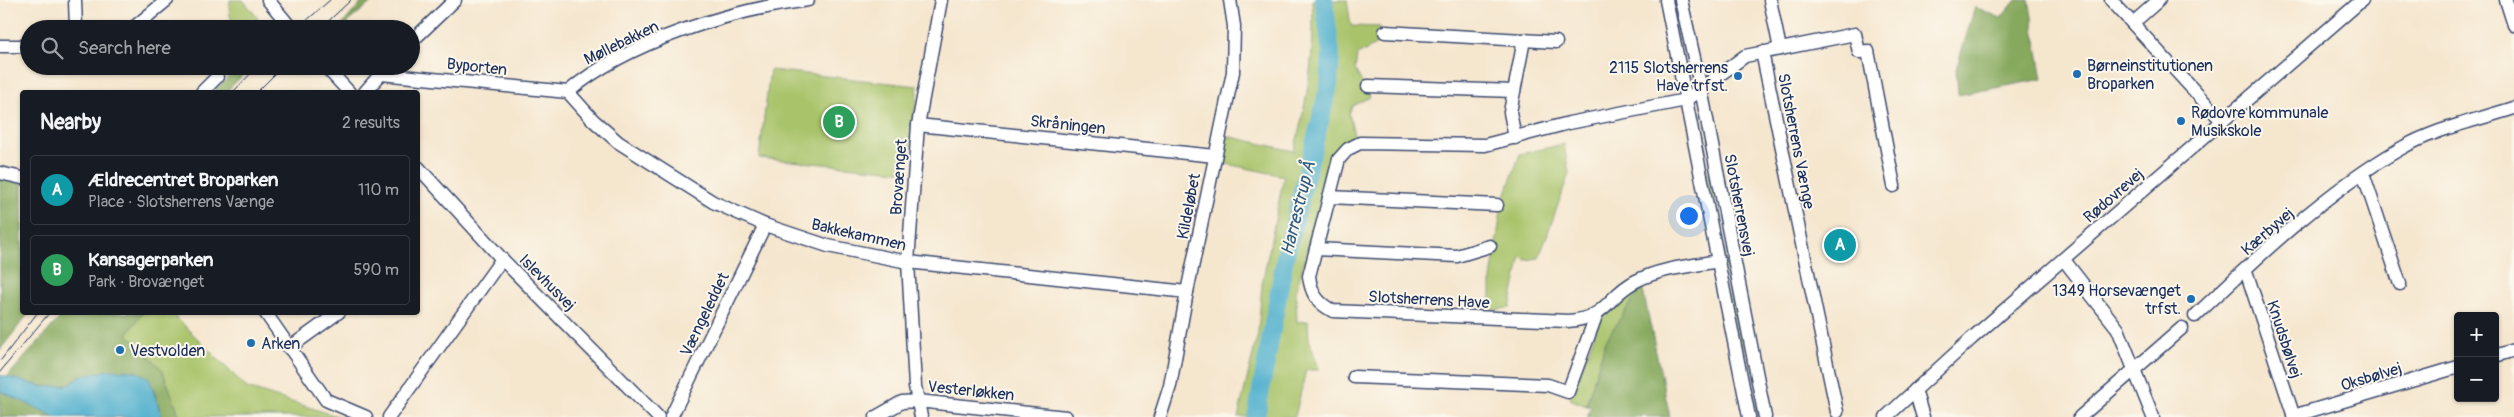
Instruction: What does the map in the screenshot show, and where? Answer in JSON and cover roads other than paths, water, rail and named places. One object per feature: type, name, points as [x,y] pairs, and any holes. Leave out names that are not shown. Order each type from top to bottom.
[{"type":"street","points":[[75,0],[76,20]]},
{"type":"street","points":[[143,20],[167,0]]},
{"type":"street","points":[[268,0],[284,20]]},
{"type":"street","points":[[420,33],[455,0]]},
{"type":"street","name":"Møllebakken","points":[[568,92],[587,76],[636,50],[730,16],[788,1],[808,0]]},
{"type":"street","name":"Brovænget","points":[[921,417],[918,401],[908,262],[918,125],[941,0]]},
{"type":"street","name":"Kildeløbet","points":[[1160,417],[1170,386],[1187,292],[1233,72],[1234,26],[1230,0]]},
{"type":"street","name":"Slotsherrensvej","points":[[1666,0],[1749,417]]},
{"type":"street","name":"Slotsherrensvej","points":[[1680,0],[1701,89],[1765,417]]},
{"type":"street","points":[[1770,0],[1780,49]]},
{"type":"street","points":[[2111,0],[2222,121]]},
{"type":"street","points":[[2133,23],[2159,0]]},
{"type":"street","name":"Rødovrevej","points":[[1886,417],[2362,0]]},
{"type":"street","points":[[2506,0],[2514,25]]},
{"type":"street","points":[[1385,32],[1556,42]]},
{"type":"street","points":[[1686,100],[1745,56],[1855,34],[1859,52],[1868,52],[1894,186]]},
{"type":"street","points":[[1515,138],[1510,112],[1524,40]]},
{"type":"street","points":[[0,46],[20,46]]},
{"type":"street","name":"Slotsherrens Vænge","points":[[1762,52],[1837,412]]},
{"type":"street","name":"Byporten","points":[[420,74],[568,92]]},
{"type":"street","points":[[333,75],[347,90]]},
{"type":"street","points":[[367,90],[380,75]]},
{"type":"street","points":[[204,90],[217,77]]},
{"type":"street","points":[[1368,86],[1514,91]]},
{"type":"street","name":"Bakkekammen","points":[[568,92],[593,120],[618,142],[713,202],[766,225],[828,246],[908,262],[1187,292]]},
{"type":"street","name":"Slotsherrens Have","points":[[1596,316],[1568,322],[1333,311],[1322,305],[1311,289],[1308,276],[1339,159],[1348,148],[1360,143],[1485,145],[1569,123],[1686,100]]},
{"type":"street","name":"Kærbyvej","points":[[2195,316],[2293,228],[2363,173],[2401,148],[2425,137],[2514,108]]},
{"type":"street","name":"Skråningen","points":[[918,125],[1215,156]]},
{"type":"street","name":"Islevhusvej","points":[[420,169],[502,259],[658,417]]},
{"type":"street","points":[[0,173],[20,178]]},
{"type":"street","points":[[2363,173],[2400,284]]},
{"type":"street","points":[[1329,198],[1497,205]]},
{"type":"street","name":"Vængeleddet","points":[[671,417],[766,225]]},
{"type":"street","points":[[1316,249],[1457,256],[1490,246]]},
{"type":"street","points":[[388,417],[502,259]]},
{"type":"street","points":[[1354,377],[1548,386],[1568,392],[1596,316],[1633,282],[1650,274],[1719,260]]},
{"type":"street","points":[[2064,260],[2118,328],[2153,417]]},
{"type":"street","name":"Knudsbølvej","points":[[2246,271],[2294,416]]},
{"type":"street","points":[[267,315],[326,400],[366,417]]},
{"type":"street","points":[[289,348],[335,315]]},
{"type":"street","points":[[2080,417],[2182,328]]},
{"type":"street","points":[[2499,355],[2514,350]]},
{"type":"street","name":"Oksbølvej","points":[[2294,416],[2454,368]]},
{"type":"street","points":[[1915,390],[1923,417]]},
{"type":"street","name":"Vesterløkken","points":[[876,417],[902,402],[918,401],[1066,417]]},
{"type":"water","points":[[110,370],[135,371],[149,378],[162,417],[56,417],[0,391],[0,375],[43,387],[70,385],[81,376]]},
{"type":"waterway","name":"Harrestrup Å","points":[[1256,417],[1285,258],[1329,86],[1331,54],[1324,0]]},
{"type":"tram line","points":[[307,20],[330,0]]},
{"type":"tram line","points":[[330,20],[351,0]]},
{"type":"tram line","points":[[235,90],[249,75]]},
{"type":"tram line","points":[[259,90],[274,75]]},
{"type":"tram line","points":[[1,360],[36,315]]},
{"type":"tram line","points":[[0,372],[48,315]]},
{"type":"place","name":"Børneinstitutionen Broparken","points":[[2077,74]]},
{"type":"place","name":"2115 Slotsherrens Have trfst.","points":[[1738,76]]},
{"type":"place","name":"Rødovre kommunale Musikskole","points":[[2181,121]]},
{"type":"place","name":"Kansagerparken","points":[[839,122]]},
{"type":"place","name":"Ældrecentret Broparken","points":[[1840,245]]},
{"type":"place","name":"1349 Horsevænget trfst.","points":[[2191,299]]},
{"type":"place","name":"Arken","points":[[251,343]]},
{"type":"place","name":"Vestvolden","points":[[120,350]]}]
